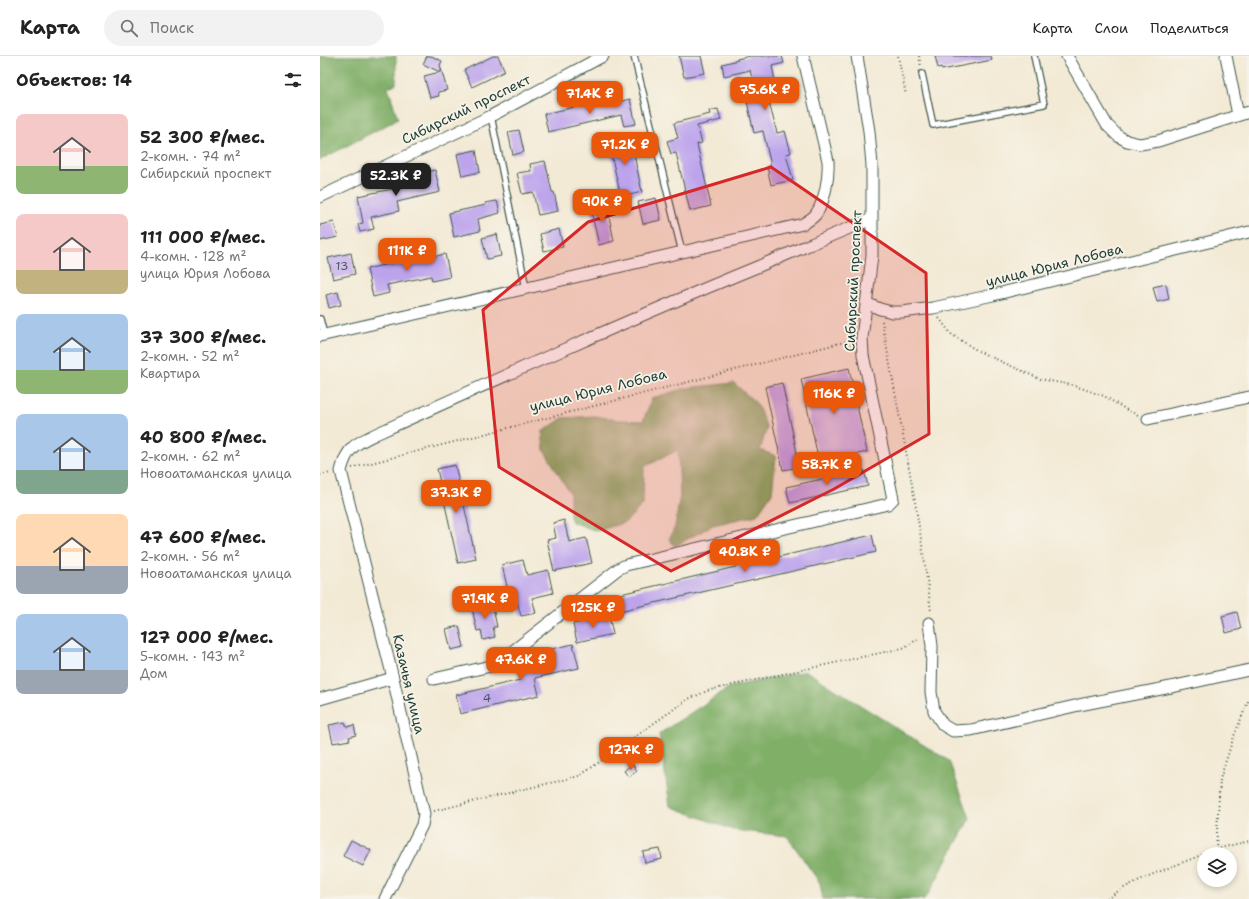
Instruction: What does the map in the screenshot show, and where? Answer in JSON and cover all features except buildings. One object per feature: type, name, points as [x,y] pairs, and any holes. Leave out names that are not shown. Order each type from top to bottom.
[{"type":"street","points":[[322,336],[803,224],[816,214],[822,201],[826,184],[828,161],[803,56]]},
{"type":"street","name":"Сибирский проспект","points":[[434,679],[495,664],[618,569],[626,565],[888,504],[893,499],[863,355],[862,338],[872,256],[872,170],[871,152],[857,56]]},
{"type":"street","points":[[1067,56],[1107,125],[1118,136],[1127,141],[1140,144],[1158,141],[1244,113],[1226,56]]},
{"type":"street","name":"Сибирский проспект","points":[[320,197],[491,116],[596,58]]},
{"type":"street","points":[[341,471],[344,459],[350,449],[360,441],[378,432],[697,291],[872,219]]},
{"type":"street","name":"улица Юрия Лобова","points":[[866,303],[892,312],[933,308],[993,296],[1249,232]]},
{"type":"street","points":[[1148,419],[1249,397]]},
{"type":"street","name":"Казачья улица","points":[[341,471],[393,678],[424,814]]},
{"type":"street","points":[[929,623],[932,646],[932,692],[934,711],[943,726],[954,731],[971,730],[1079,705],[1249,670]]},
{"type":"street","points":[[320,699],[393,678]]},
{"type":"street","points":[[385,899],[422,825],[424,814]]},
{"type":"lane","points":[[634,56],[682,252]]},
{"type":"lane","points":[[922,74],[933,126],[1044,104],[1034,56]]},
{"type":"lane","points":[[491,116],[526,288]]},
{"type":"lane","points":[[320,319],[322,336]]},
{"type":"path","points":[[898,56],[906,95]]},
{"type":"path","points":[[919,56],[922,74]]},
{"type":"path","points":[[933,308],[941,322],[951,334],[978,351],[1040,379],[1072,385],[1104,396],[1127,410],[1148,419]]},
{"type":"path","name":"Сибирский проспект","points":[[424,814],[579,776],[688,699],[710,690],[903,648],[921,637],[929,626],[931,613],[928,587],[880,309]]},
{"type":"path","name":"улица Юрия Лобова","points":[[341,471],[862,338]]},
{"type":"path","points":[[1216,847],[1220,779],[1234,736],[1249,700]]},
{"type":"path","points":[[1226,847],[1249,840]]},
{"type":"path","points":[[1108,899],[1115,893],[1145,878],[1197,857]]},
{"type":"highlighted area","points":[[771,167],[926,273],[929,434],[834,489],[671,571],[499,467],[483,310],[588,222]]},
{"type":"green space","points":[[320,56],[396,56],[396,84],[388,87],[398,119],[320,160]]},
{"type":"green space","points":[[734,383],[757,404],[767,428],[760,450],[776,456],[772,493],[757,515],[713,525],[675,546],[669,539],[675,527],[680,495],[678,450],[644,467],[643,504],[626,522],[597,531],[572,522],[570,516],[570,493],[544,450],[542,432],[563,418],[595,416],[619,420],[643,421],[652,398],[686,388]]},
{"type":"green space","points":[[806,671],[949,761],[970,818],[929,893],[924,899],[823,899],[820,883],[787,836],[733,830],[670,806],[659,734],[730,687]]}]
